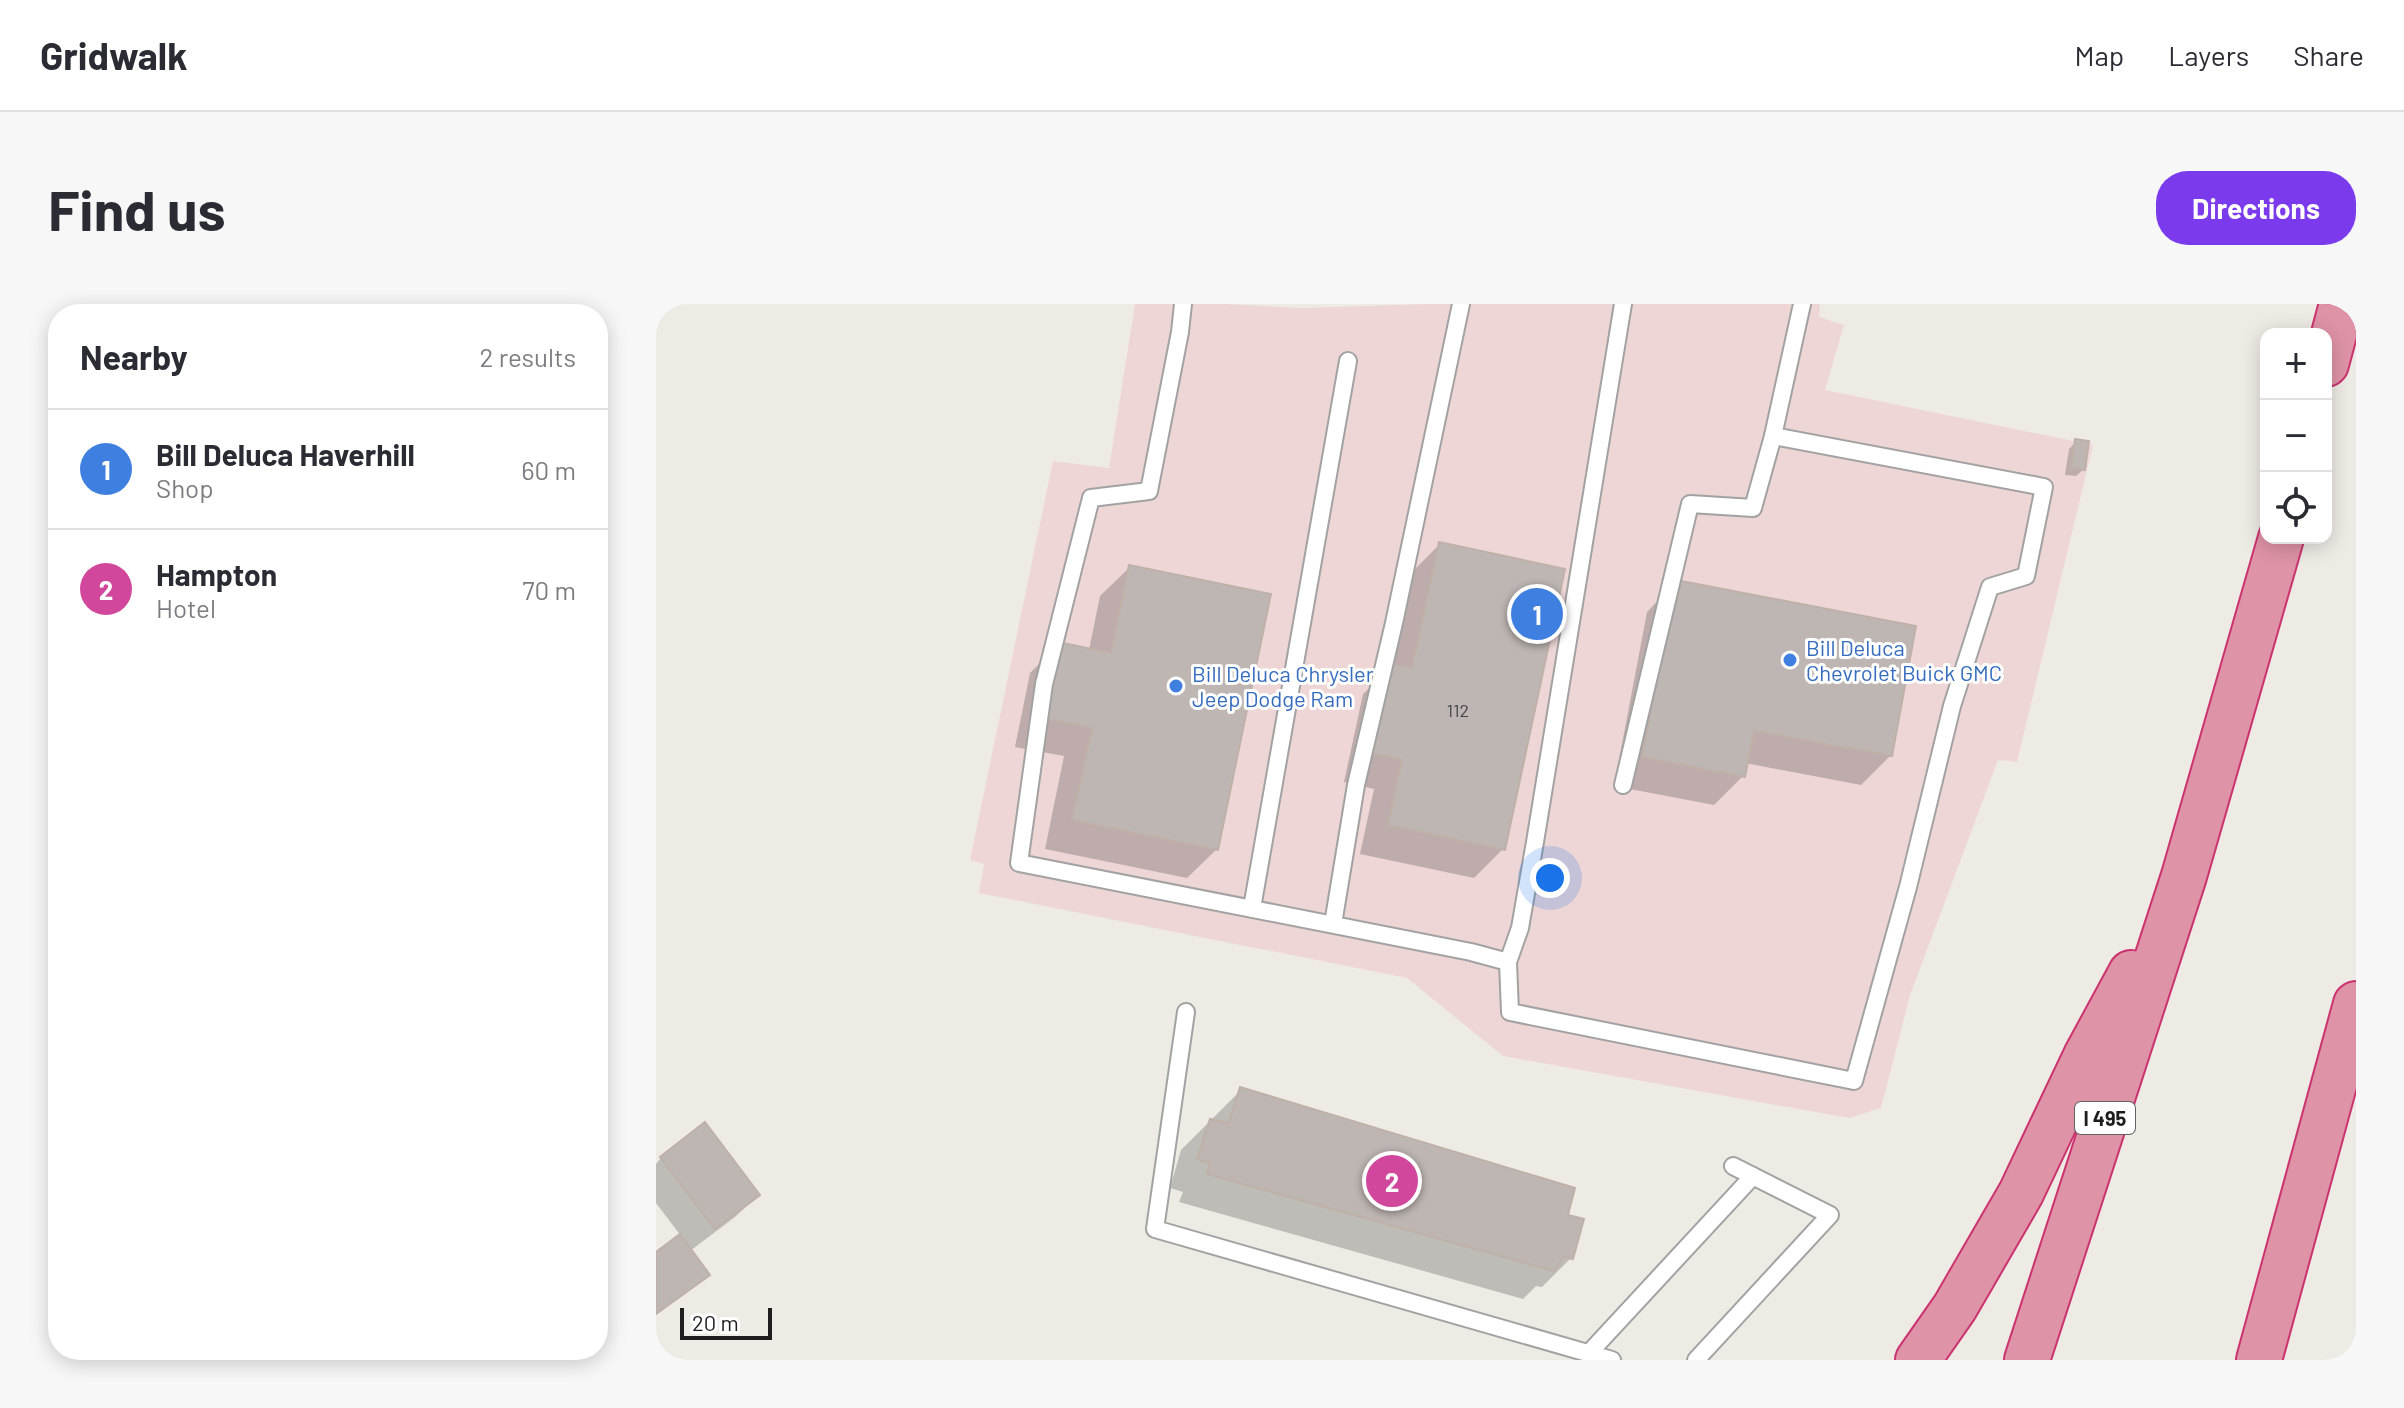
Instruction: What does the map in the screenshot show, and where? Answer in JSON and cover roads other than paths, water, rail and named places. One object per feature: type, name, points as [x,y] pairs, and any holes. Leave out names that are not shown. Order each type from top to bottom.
[{"type":"highway","points":[[2332,342],[2342,304]]},
{"type":"highway","name":"I 495","points":[[2027,1360],[2184,876],[2279,544]]},
{"type":"highway","points":[[1918,1360],[1955,1307],[2021,1193],[2086,1056],[2184,876]]},
{"type":"highway","points":[[2259,1360],[2356,1004]]},
{"type":"lane","points":[[1183,304],[1149,491],[1091,498],[1044,684],[1019,863],[1333,924],[1508,962]]},
{"type":"lane","points":[[1333,924],[1356,785],[1394,623],[1461,304]]},
{"type":"lane","points":[[1623,304],[1523,914],[1508,962],[1510,1012],[1854,1081],[1908,887],[1952,706],[1990,587],[2026,576],[2044,487],[1773,436]]},
{"type":"lane","points":[[1623,785],[1690,504],[1753,508],[1773,436],[1802,304]]},
{"type":"lane","points":[[1252,908],[1348,361]]},
{"type":"lane","points":[[1186,1012],[1155,1229],[1612,1360]]},
{"type":"lane","points":[[1696,1360],[1830,1215],[1733,1166]]},
{"type":"lane","points":[[1589,1353],[1753,1176]]},
{"type":"place","name":"Bill Deluca Haverhill","points":[[1537,614]]},
{"type":"place","name":"Bill Deluca Chevrolet Buick GMC","points":[[1790,660]]},
{"type":"place","name":"Bill Deluca Chrysler Jeep Dodge Ram","points":[[1176,686]]},
{"type":"place","name":"Hampton","points":[[1392,1181]]}]
